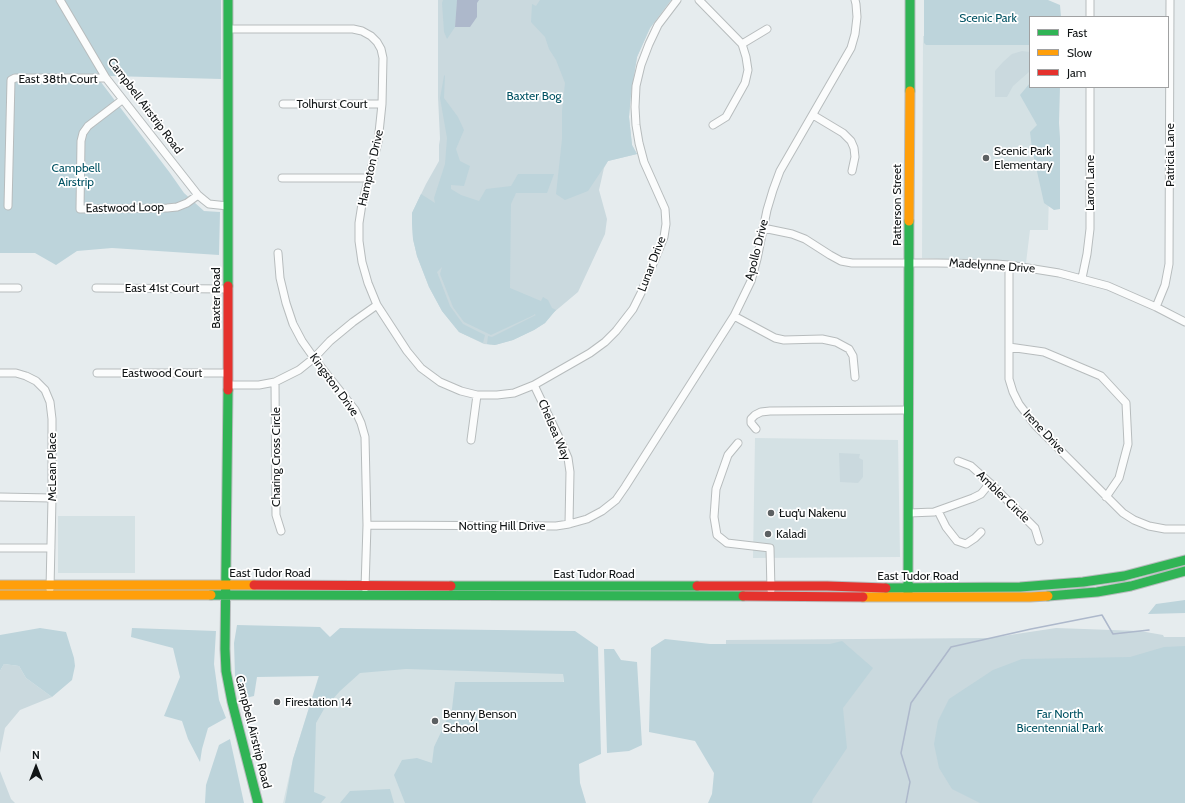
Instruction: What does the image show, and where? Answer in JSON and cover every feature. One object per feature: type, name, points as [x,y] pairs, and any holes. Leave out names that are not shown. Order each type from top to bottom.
[{"type":"main road","name":"Baxter Road","points":[[225,596],[228,385],[228,0]]},
{"type":"main road","name":"Patterson Street","points":[[908,593],[910,0]]},
{"type":"main road","name":"East Tudor Road","points":[[0,595],[771,596],[908,593],[1083,582],[1124,576],[1185,560]]},
{"type":"main road","name":"East Tudor Road","points":[[0,585],[827,586],[908,593],[1030,597],[1097,592],[1130,586],[1185,571]]},
{"type":"main road","name":"Campbell Airstrip Road","points":[[225,596],[225,649],[228,683],[258,803]]},
{"type":"street","name":"Campbell Airstrip Road","points":[[60,0],[106,78],[198,195],[209,204],[228,206]]},
{"type":"street","name":"Lunar Drive","points":[[477,394],[497,395],[514,393],[534,385],[590,353],[605,342],[616,331],[629,314],[641,293],[664,237],[666,224],[665,209],[644,162],[639,143],[635,107],[637,79],[649,44],[658,25],[677,0]]},
{"type":"street","points":[[699,0],[742,44],[748,70],[746,82],[726,117],[713,125]]},
{"type":"street","name":"Apollo Drive","points":[[625,487],[734,316],[751,281],[773,190],[780,171],[851,48],[855,34],[857,17],[855,0]]},
{"type":"street","points":[[1090,0],[1090,16]]},
{"type":"street","name":"Patricia Lane","points":[[1156,307],[1165,285],[1169,264],[1170,0]]},
{"type":"street","name":"Hampton Drive","points":[[228,29],[353,29],[371,36],[377,42],[381,49],[382,58],[382,104],[378,142],[370,178],[362,204],[359,223],[359,241],[362,262],[368,283],[377,305],[407,351],[421,368],[440,382],[462,391],[477,394]]},
{"type":"street","points":[[742,44],[767,29]]},
{"type":"street","name":"East 38th Court","points":[[8,206],[11,80],[15,78],[106,78]]},
{"type":"street","name":"Laron Lane","points":[[1082,278],[1090,229],[1090,88]]},
{"type":"street","name":"Eastwood Loop","points":[[122,100],[88,126],[83,133],[81,141],[80,209],[177,207],[187,203],[198,195]]},
{"type":"street","name":"Tolhurst Court","points":[[282,104],[382,104]]},
{"type":"street","points":[[813,115],[843,133],[851,141],[854,148],[855,157],[852,170]]},
{"type":"street","points":[[282,178],[370,178]]},
{"type":"street","name":"Madelynne Drive","points":[[763,228],[792,234],[805,239],[830,256],[841,261],[852,263],[1008,265],[1059,272],[1108,286],[1156,307],[1185,322]]},
{"type":"street","name":"Kingston Drive","points":[[278,253],[280,278],[293,324],[302,341],[314,358],[355,410],[365,437],[367,525],[365,595]]},
{"type":"street","name":"Irene Drive","points":[[1008,265],[1009,379],[1018,404],[1035,425],[1122,513],[1149,526],[1165,529],[1185,529]]},
{"type":"street","points":[[0,288],[18,288]]},
{"type":"street","name":"East 41st Court","points":[[96,288],[228,289]]},
{"type":"street","points":[[228,385],[259,385],[275,382],[299,370],[314,358],[330,341],[377,305]]},
{"type":"street","points":[[734,316],[775,338],[784,340],[822,339],[836,342],[849,349],[853,356],[855,377]]},
{"type":"street","points":[[1009,347],[1044,352],[1101,376],[1126,403],[1128,444],[1119,478],[1106,497]]},
{"type":"street","name":"McLean Place","points":[[0,373],[16,373],[31,378],[44,390],[50,402],[52,419],[50,595]]},
{"type":"street","name":"Eastwood Court","points":[[97,373],[228,373]]},
{"type":"street","name":"Charing Cross Circle","points":[[275,382],[276,515],[281,531]]},
{"type":"street","name":"Chelsea Way","points":[[534,385],[568,458],[570,472],[569,524]]},
{"type":"street","points":[[471,440],[477,394]]},
{"type":"street","points":[[756,429],[751,423],[751,419],[761,412],[909,410]]},
{"type":"street","points":[[738,443],[728,455],[716,489],[714,517],[717,534],[727,543],[770,548],[771,596]]},
{"type":"street","name":"Ambler Circle","points":[[958,461],[971,466],[1035,528],[1039,541]]},
{"type":"street","points":[[909,513],[921,513],[938,510],[973,498],[980,494],[990,484]]},
{"type":"street","name":"Notting Hill Drive","points":[[367,525],[556,526],[587,519],[602,511],[616,500],[625,487]]},
{"type":"street","points":[[0,497],[52,498]]},
{"type":"street","points":[[938,510],[946,527],[957,541],[966,544],[976,538],[981,532]]},
{"type":"street","points":[[0,548],[51,548]]},
{"type":"shaded area","points":[[457,0],[479,0],[477,3],[477,17],[470,27],[455,27]]},
{"type":"shaded area","name":"Scenic Park Elementary","points":[[923,36],[1029,36],[1029,88],[1052,88],[1048,230],[1030,230],[1026,263],[922,258]]},
{"type":"shaded area","points":[[755,438],[898,440],[900,557],[753,558]]},
{"type":"shaded area","points":[[58,516],[135,516],[135,573],[58,573]]},
{"type":"shaded area","name":"Benny Benson School","points":[[331,636],[563,637],[565,803],[283,803],[293,759]]},
{"type":"green space","name":"Campbell Airstrip","points":[[0,0],[221,0],[221,79],[111,76],[94,73],[184,193],[204,211],[220,212],[219,255],[112,248],[77,251],[56,265],[35,253],[0,253]]},
{"type":"green space","name":"Baxter Bog","points":[[438,0],[671,0],[650,28],[637,57],[629,117],[632,145],[637,154],[608,161],[604,168],[599,190],[607,219],[605,234],[578,292],[553,313],[545,323],[513,340],[495,345],[484,344],[459,332],[442,311],[429,287],[417,256],[413,239],[412,213],[439,161]]},
{"type":"green space","points":[[443,0],[457,0],[455,27],[447,39],[444,32]]},
{"type":"green space","points":[[540,0],[671,0],[650,28],[637,57],[629,117],[632,145],[637,154],[608,161],[588,191],[565,200],[556,194],[562,139],[562,111],[565,83],[545,37],[531,22],[532,4],[536,6]]},
{"type":"green space","name":"Scenic Park","points":[[924,0],[1048,0],[1060,5],[1061,16],[1029,16],[1029,45],[926,45],[924,43]]},
{"type":"green space","points":[[1022,51],[1029,52],[1029,72],[1013,86],[1007,97],[995,97],[995,71],[1012,54]]},
{"type":"green space","points":[[445,75],[444,98],[458,117],[464,130],[456,149],[460,161],[470,166],[464,186],[451,185],[451,189],[461,195],[479,201],[486,189],[511,186],[518,174],[554,174],[547,193],[516,193],[511,204],[510,288],[541,301],[543,297],[548,300],[552,308],[556,310],[545,323],[534,330],[513,340],[495,345],[487,344],[488,336],[492,337],[536,315],[534,314],[491,335],[464,322],[453,307],[440,274],[442,267],[437,272],[450,306],[463,324],[485,335],[483,343],[459,332],[442,311],[429,287],[417,256],[413,239],[412,213],[421,194],[435,203],[434,198],[445,164],[447,138],[440,98]]},
{"type":"green space","points":[[1029,84],[1029,88],[1060,88],[1060,209],[1054,210],[1044,203],[1032,149],[1030,132],[1037,125],[1020,95]]},
{"type":"green space","points":[[839,453],[860,454],[859,458],[863,460],[863,477],[858,483],[840,482]]},
{"type":"green space","points":[[1185,600],[1185,613],[1148,614],[1156,604]]},
{"type":"green space","name":"Benny Benson School","points":[[237,625],[320,627],[330,637],[340,628],[575,631],[598,647],[601,754],[579,764],[580,783],[586,803],[405,803],[394,775],[402,760],[417,758],[432,763],[434,747],[452,709],[455,682],[564,682],[563,674],[406,669],[360,673],[340,691],[324,709],[316,723],[314,792],[326,797],[321,803],[285,803],[293,759],[319,676],[257,677],[254,696],[241,699],[235,676],[234,643]]},
{"type":"green space","points":[[40,628],[66,632],[74,658],[75,666],[72,680],[52,697],[26,678],[19,666],[4,664],[0,671],[0,635]]},
{"type":"green space","points":[[132,628],[216,631],[214,664],[219,700],[226,718],[208,728],[200,762],[188,739],[182,721],[164,716],[180,677],[173,648],[131,637]]},
{"type":"green space","name":"Far North Bicentennial Park","points":[[1056,628],[1140,631],[1163,635],[1164,637],[1185,637],[1185,803],[724,803],[726,640],[990,638]]},
{"type":"green space","points":[[665,639],[710,644],[830,644],[842,641],[873,668],[843,708],[847,748],[813,799],[812,803],[708,803],[712,794],[714,773],[695,741],[649,732],[651,648]]},
{"type":"green space","points":[[1185,646],[1185,803],[980,803],[952,789],[939,768],[934,744],[938,721],[949,699],[993,670],[1022,659],[1130,657],[1164,647]]},
{"type":"green space","points":[[604,649],[614,649],[621,660],[637,662],[642,745],[629,751],[607,753]]},
{"type":"green space","points":[[4,664],[19,666],[26,678],[52,697],[20,710],[5,728],[0,753],[0,671]]},
{"type":"green space","points":[[230,739],[244,803],[205,803],[206,785],[219,745]]},
{"type":"green space","points":[[0,771],[11,799],[15,803],[0,803]]},
{"type":"green space","points":[[390,789],[394,803],[340,803],[350,791]]},
{"type":"waterway","points":[[906,803],[910,782],[901,753],[911,703],[951,647],[1102,615],[1113,634],[1149,630]]},
{"type":"traffic: fast","points":[[228,0],[228,286]]},
{"type":"traffic: fast","points":[[910,0],[910,91]]},
{"type":"traffic: fast","points":[[908,596],[909,221]]},
{"type":"traffic: fast","points":[[228,390],[226,671],[232,702],[258,803]]},
{"type":"traffic: fast","points":[[886,588],[1020,587],[1083,582],[1124,576],[1185,560]]},
{"type":"traffic: fast","points":[[1048,596],[1097,592],[1131,586],[1185,571]]},
{"type":"traffic: fast","points":[[451,586],[697,586]]},
{"type":"traffic: fast","points":[[211,595],[743,596]]},
{"type":"traffic: slow","points":[[909,221],[910,91]]},
{"type":"traffic: slow","points":[[0,585],[254,585]]},
{"type":"traffic: slow","points":[[0,595],[211,595]]},
{"type":"traffic: slow","points":[[863,597],[1048,596]]},
{"type":"traffic: jam","points":[[228,286],[228,390]]},
{"type":"traffic: jam","points":[[254,585],[451,586]]},
{"type":"traffic: jam","points":[[697,586],[827,586],[886,588]]},
{"type":"traffic: jam","points":[[743,596],[863,597]]},
{"type":"place","name":"Scenic Park Elementary","points":[[986,158]]},
{"type":"place","name":"Łuq’u Nakenu","points":[[771,513]]},
{"type":"place","name":"Kaladi","points":[[768,534]]},
{"type":"place","name":"Firestation 14","points":[[277,702]]},
{"type":"place","name":"Benny Benson School","points":[[435,721]]}]
